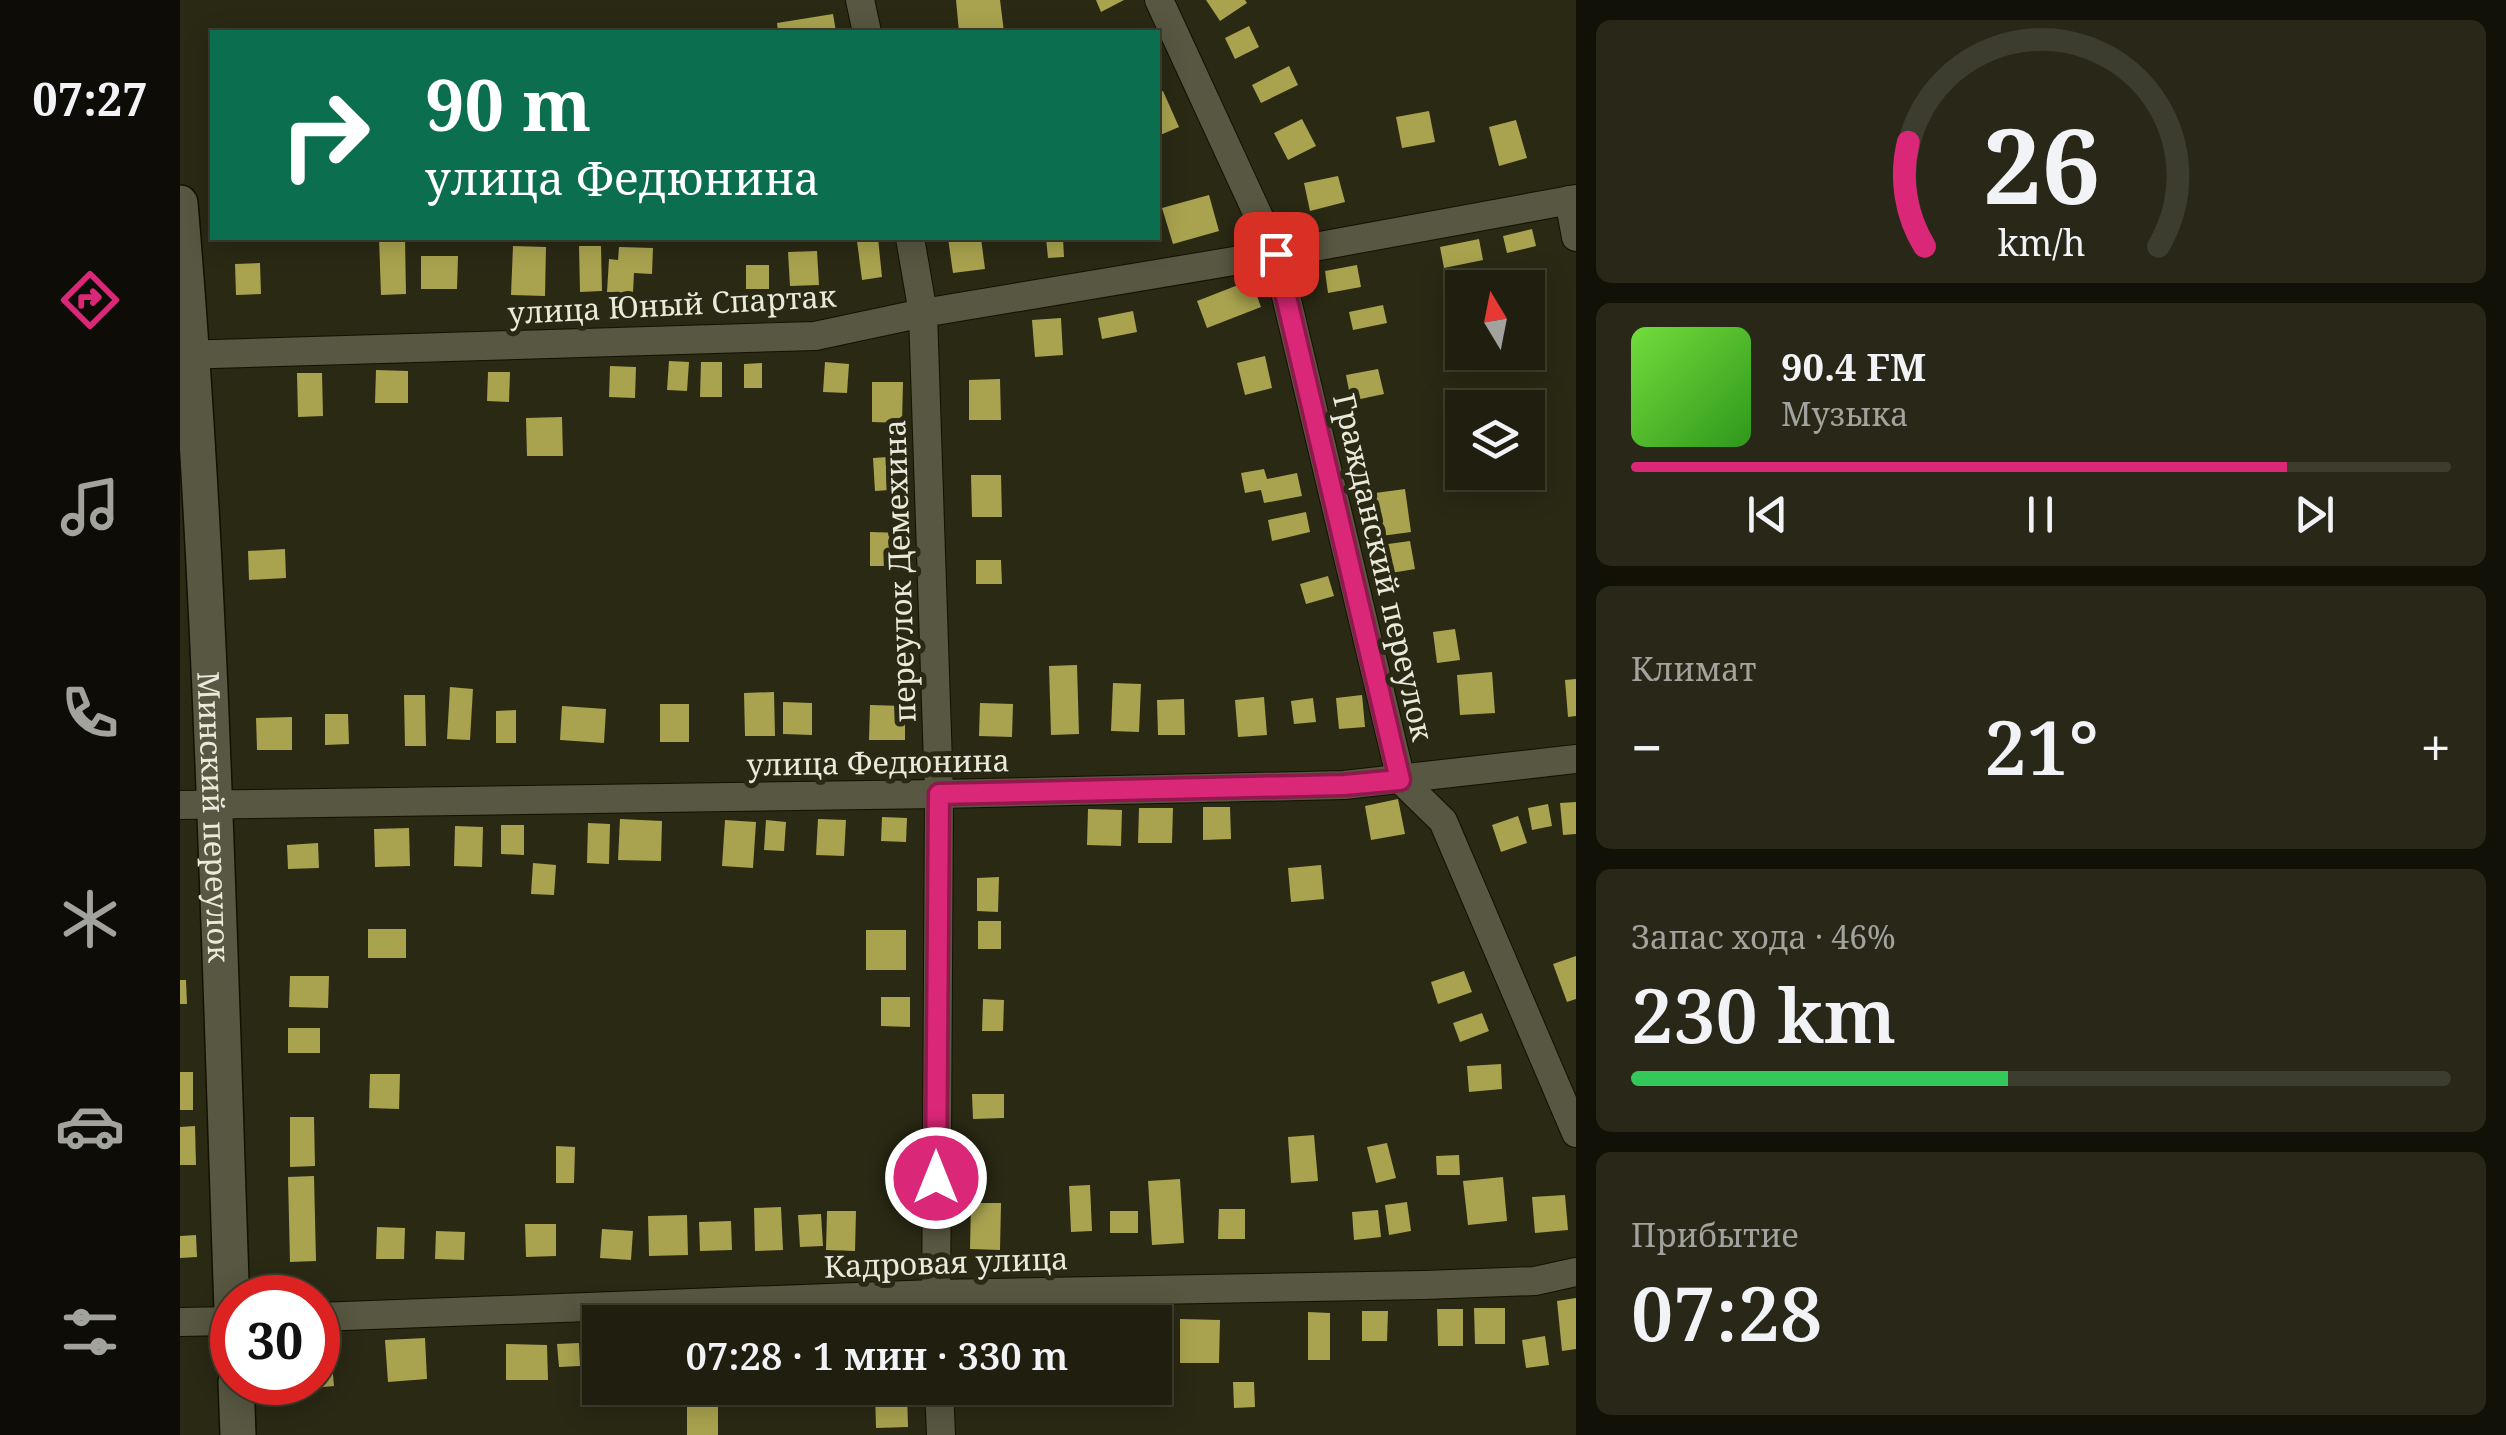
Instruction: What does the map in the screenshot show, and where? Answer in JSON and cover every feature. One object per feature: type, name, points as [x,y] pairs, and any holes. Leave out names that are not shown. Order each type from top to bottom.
[{"type":"street","points":[[860,0],[867,30]]},
{"type":"street","name":"Гражданский переулок","points":[[1159,0],[1276,254],[1400,780],[1443,821],[1576,1133]]},
{"type":"street","points":[[1572,200],[1576,238]]},
{"type":"street","name":"улица Юный Спартак","points":[[186,355],[815,336],[923,313],[1572,200]]},
{"type":"street","name":"Минский переулок","points":[[180,203],[197,804],[230,1275]]},
{"type":"street","name":"переулок Демехина","points":[[910,240],[923,313],[939,794],[935,1305]]},
{"type":"street","name":"улица Федюнина","points":[[197,804],[1344,785],[1576,759]]},
{"type":"street","name":"Кадровая улица","points":[[340,1317],[935,1294],[1424,1286],[1535,1281],[1576,1272]]},
{"type":"street","points":[[180,1322],[210,1321]]},
{"type":"street","points":[[237,1405],[238,1435]]},
{"type":"street","points":[[939,1405],[940,1435]]},
{"type":"building","points":[[956,0],[1000,0],[1004,30],[959,30]]},
{"type":"building","points":[[1096,0],[1124,0],[1101,12]]},
{"type":"building","points":[[1206,0],[1245,0],[1247,3],[1220,21]]},
{"type":"building","points":[[833,14],[836,30],[778,30],[777,23]]},
{"type":"building","points":[[1249,26],[1259,47],[1235,59],[1225,38]]},
{"type":"building","points":[[1289,66],[1298,85],[1261,103],[1252,85]]},
{"type":"building","points":[[1163,91],[1179,127],[1160,135]]},
{"type":"building","points":[[1429,111],[1435,142],[1402,148],[1396,117]]},
{"type":"building","points":[[1302,119],[1316,146],[1288,160],[1274,133]]},
{"type":"building","points":[[1516,120],[1527,158],[1499,166],[1489,127]]},
{"type":"building","points":[[1338,176],[1345,202],[1310,211],[1304,183]]},
{"type":"building","points":[[1209,195],[1219,231],[1173,244],[1162,208]]},
{"type":"building","points":[[1532,229],[1536,246],[1507,253],[1503,236]]},
{"type":"building","points":[[1479,239],[1483,260],[1444,268],[1440,247]]},
{"type":"building","points":[[379,240],[405,240],[406,294],[381,295]]},
{"type":"building","points":[[878,240],[882,277],[862,280],[857,241]]},
{"type":"building","points":[[948,240],[981,240],[985,269],[953,273]]},
{"type":"building","points":[[1046,240],[1063,240],[1064,257],[1048,258]]},
{"type":"building","points":[[513,246],[546,247],[545,296],[511,295]]},
{"type":"building","points":[[579,246],[601,246],[602,291],[580,292]]},
{"type":"building","points":[[619,247],[653,248],[652,274],[634,273],[633,293],[607,292],[609,259],[618,260]]},
{"type":"building","points":[[817,251],[819,285],[790,286],[788,252]]},
{"type":"building","points":[[421,256],[458,256],[457,289],[421,289]]},
{"type":"building","points":[[260,263],[261,294],[236,295],[235,264]]},
{"type":"building","points":[[746,265],[769,265],[769,289],[746,289]]},
{"type":"building","points":[[1357,265],[1361,287],[1328,293],[1325,271]]},
{"type":"building","points":[[1251,280],[1261,307],[1207,328],[1197,301]]},
{"type":"building","points":[[1383,305],[1387,323],[1353,330],[1349,312]]},
{"type":"building","points":[[1133,311],[1137,332],[1102,339],[1098,318]]},
{"type":"building","points":[[1061,318],[1063,355],[1035,357],[1032,320]]},
{"type":"building","points":[[1265,356],[1272,388],[1245,395],[1237,363]]},
{"type":"building","points":[[669,361],[689,362],[687,391],[667,390]]},
{"type":"building","points":[[701,362],[722,362],[722,397],[700,397]]},
{"type":"building","points":[[825,362],[849,364],[847,393],[823,392]]},
{"type":"building","points":[[762,363],[762,388],[744,388],[744,364]]},
{"type":"building","points":[[610,366],[636,367],[635,398],[609,397]]},
{"type":"building","points":[[1378,369],[1384,394],[1351,401],[1346,375]]},
{"type":"building","points":[[376,370],[408,371],[408,403],[375,403]]},
{"type":"building","points":[[488,372],[510,372],[509,402],[487,401]]},
{"type":"building","points":[[297,373],[322,373],[323,416],[298,417]]},
{"type":"building","points":[[1000,379],[1001,420],[969,420],[969,380]]},
{"type":"building","points":[[872,382],[903,382],[902,423],[872,422]]},
{"type":"building","points":[[562,417],[563,456],[527,456],[526,418]]},
{"type":"building","points":[[902,456],[904,489],[875,491],[873,458]]},
{"type":"building","points":[[1264,469],[1267,479],[1297,473],[1302,496],[1264,503],[1261,490],[1245,493],[1241,473]]},
{"type":"building","points":[[971,475],[1001,475],[1002,517],[972,517]]},
{"type":"building","points":[[1405,489],[1411,532],[1381,536],[1375,493]]},
{"type":"building","points":[[1306,512],[1310,532],[1272,541],[1268,520]]},
{"type":"building","points":[[870,532],[904,533],[904,566],[870,566]]},
{"type":"building","points":[[1410,541],[1415,569],[1385,574],[1381,545]]},
{"type":"building","points":[[285,549],[286,578],[249,580],[248,551]]},
{"type":"building","points":[[976,560],[1001,560],[1002,584],[976,584]]},
{"type":"building","points":[[1328,576],[1334,596],[1306,604],[1300,584]]},
{"type":"building","points":[[1455,629],[1460,660],[1437,663],[1433,632]]},
{"type":"building","points":[[1077,665],[1079,734],[1051,735],[1049,666]]},
{"type":"building","points":[[1492,672],[1495,713],[1460,715],[1457,675]]},
{"type":"building","points":[[1576,679],[1576,716],[1568,717],[1565,680]]},
{"type":"building","points":[[1113,683],[1141,684],[1139,732],[1111,731]]},
{"type":"building","points":[[450,687],[473,689],[470,740],[447,739]]},
{"type":"building","points":[[774,692],[775,736],[745,736],[744,693]]},
{"type":"building","points":[[404,695],[425,695],[426,746],[405,746]]},
{"type":"building","points":[[1362,695],[1365,727],[1339,729],[1336,698]]},
{"type":"building","points":[[1264,697],[1267,735],[1238,737],[1235,700]]},
{"type":"building","points":[[1313,698],[1316,722],[1294,724],[1291,701]]},
{"type":"building","points":[[1184,699],[1185,735],[1158,735],[1157,700]]},
{"type":"building","points":[[783,702],[812,703],[812,735],[783,734]]},
{"type":"building","points":[[980,703],[1013,704],[1012,737],[979,736]]},
{"type":"building","points":[[660,704],[689,704],[689,742],[660,742]]},
{"type":"building","points":[[870,705],[905,706],[905,740],[869,740]]},
{"type":"building","points":[[562,706],[606,709],[604,743],[560,740]]},
{"type":"building","points":[[516,710],[516,743],[496,743],[496,711]]},
{"type":"building","points":[[325,714],[348,714],[349,744],[325,745]]},
{"type":"building","points":[[292,717],[292,750],[257,750],[256,718]]},
{"type":"building","points":[[1398,799],[1405,834],[1371,840],[1365,806]]},
{"type":"building","points":[[1576,802],[1576,834],[1563,835],[1560,803]]},
{"type":"building","points":[[1548,804],[1552,826],[1532,830],[1528,808]]},
{"type":"building","points":[[1203,807],[1230,807],[1231,839],[1203,840]]},
{"type":"building","points":[[1139,808],[1173,808],[1172,843],[1138,843]]},
{"type":"building","points":[[1088,809],[1122,810],[1121,846],[1087,845]]},
{"type":"building","points":[[1518,816],[1527,843],[1501,852],[1492,825]]},
{"type":"building","points":[[882,817],[907,818],[906,842],[881,841]]},
{"type":"building","points":[[620,819],[662,821],[661,861],[618,860]]},
{"type":"building","points":[[818,819],[846,820],[844,856],[816,855]]},
{"type":"building","points":[[725,820],[756,822],[753,868],[722,866]]},
{"type":"building","points":[[766,820],[786,822],[784,851],[764,850]]},
{"type":"building","points":[[588,823],[610,824],[609,864],[587,863]]},
{"type":"building","points":[[501,825],[524,825],[524,855],[501,854]]},
{"type":"building","points":[[455,826],[483,827],[482,867],[454,866]]},
{"type":"building","points":[[409,828],[410,866],[375,867],[374,829]]},
{"type":"building","points":[[318,843],[319,868],[288,869],[287,845]]},
{"type":"building","points":[[533,863],[556,865],[554,895],[531,894]]},
{"type":"building","points":[[1321,865],[1324,899],[1291,902],[1288,868]]},
{"type":"building","points":[[999,877],[998,912],[977,911],[977,878]]},
{"type":"building","points":[[978,921],[1001,921],[1001,949],[978,949]]},
{"type":"building","points":[[368,929],[406,929],[406,958],[368,958]]},
{"type":"building","points":[[866,930],[906,930],[906,970],[866,970]]},
{"type":"building","points":[[1576,956],[1576,999],[1567,1002],[1553,964]]},
{"type":"building","points":[[1464,971],[1472,992],[1438,1004],[1431,982]]},
{"type":"building","points":[[290,976],[329,976],[328,1008],[289,1007]]},
{"type":"building","points":[[180,980],[186,980],[187,1004],[180,1004]]},
{"type":"building","points":[[881,997],[910,997],[910,1027],[881,1026]]},
{"type":"building","points":[[983,999],[1004,1000],[1003,1031],[982,1031]]},
{"type":"building","points":[[1482,1013],[1489,1031],[1460,1042],[1453,1023]]},
{"type":"building","points":[[288,1028],[320,1028],[320,1053],[288,1053]]},
{"type":"building","points":[[1501,1064],[1502,1089],[1469,1092],[1467,1066]]},
{"type":"building","points":[[180,1072],[193,1072],[193,1110],[180,1110]]},
{"type":"building","points":[[370,1074],[400,1074],[399,1109],[369,1108]]},
{"type":"building","points":[[972,1094],[1004,1094],[1004,1118],[973,1119]]},
{"type":"building","points":[[290,1117],[314,1117],[315,1166],[290,1167]]},
{"type":"building","points":[[195,1126],[196,1165],[180,1165],[180,1127]]},
{"type":"building","points":[[1314,1135],[1318,1181],[1291,1183],[1288,1137]]},
{"type":"building","points":[[1387,1143],[1396,1178],[1376,1183],[1367,1147]]},
{"type":"building","points":[[556,1146],[575,1147],[574,1183],[556,1183]]},
{"type":"building","points":[[1459,1155],[1460,1175],[1437,1175],[1436,1156]]},
{"type":"building","points":[[314,1176],[316,1261],[290,1262],[288,1177]]},
{"type":"building","points":[[1503,1177],[1507,1221],[1468,1225],[1463,1181]]},
{"type":"building","points":[[1180,1179],[1184,1243],[1152,1245],[1148,1181]]},
{"type":"building","points":[[1090,1185],[1092,1231],[1071,1232],[1069,1186]]},
{"type":"building","points":[[1565,1195],[1568,1230],[1535,1233],[1532,1197]]},
{"type":"building","points":[[1407,1202],[1411,1231],[1389,1235],[1385,1205]]},
{"type":"building","points":[[971,1203],[1001,1203],[1000,1250],[970,1249]]},
{"type":"building","points":[[781,1207],[783,1250],[755,1251],[754,1208]]},
{"type":"building","points":[[1219,1209],[1245,1209],[1245,1239],[1218,1239]]},
{"type":"building","points":[[1378,1210],[1381,1237],[1354,1240],[1352,1212]]},
{"type":"building","points":[[827,1211],[856,1211],[855,1251],[826,1250]]},
{"type":"building","points":[[1110,1211],[1138,1211],[1138,1233],[1110,1233]]},
{"type":"building","points":[[821,1214],[823,1246],[800,1247],[798,1215]]},
{"type":"building","points":[[687,1215],[688,1255],[649,1256],[648,1216]]},
{"type":"building","points":[[731,1221],[732,1250],[700,1251],[699,1222]]},
{"type":"building","points":[[525,1224],[556,1224],[556,1256],[526,1257]]},
{"type":"building","points":[[377,1227],[405,1228],[404,1259],[376,1259]]},
{"type":"building","points":[[602,1229],[633,1231],[631,1260],[600,1258]]},
{"type":"building","points":[[436,1231],[465,1232],[464,1260],[435,1259]]},
{"type":"building","points":[[196,1235],[197,1257],[180,1258],[180,1236]]},
{"type":"building","points":[[1576,1298],[1576,1349],[1562,1351],[1557,1301]]},
{"type":"building","points":[[1474,1308],[1505,1308],[1505,1344],[1475,1344]]},
{"type":"building","points":[[1437,1309],[1463,1309],[1463,1346],[1438,1346]]},
{"type":"building","points":[[1362,1311],[1388,1311],[1387,1341],[1362,1341]]},
{"type":"building","points":[[1308,1312],[1330,1313],[1330,1360],[1308,1360]]},
{"type":"building","points":[[1180,1319],[1220,1320],[1219,1363],[1180,1363]]},
{"type":"building","points":[[1545,1336],[1549,1365],[1526,1368],[1522,1340]]},
{"type":"building","points":[[425,1338],[427,1379],[388,1382],[385,1340]]},
{"type":"building","points":[[579,1343],[580,1366],[559,1367],[557,1344]]},
{"type":"building","points":[[506,1344],[547,1345],[548,1380],[506,1380]]},
{"type":"building","points":[[1233,1382],[1254,1382],[1255,1407],[1234,1408]]},
{"type":"building","points":[[687,1405],[718,1405],[718,1435],[687,1435]]},
{"type":"building","points":[[875,1405],[907,1405],[908,1427],[876,1428]]},
{"type":"route","points":[[936,1178],[939,794],[1344,785],[1400,780],[1276,254]]}]
